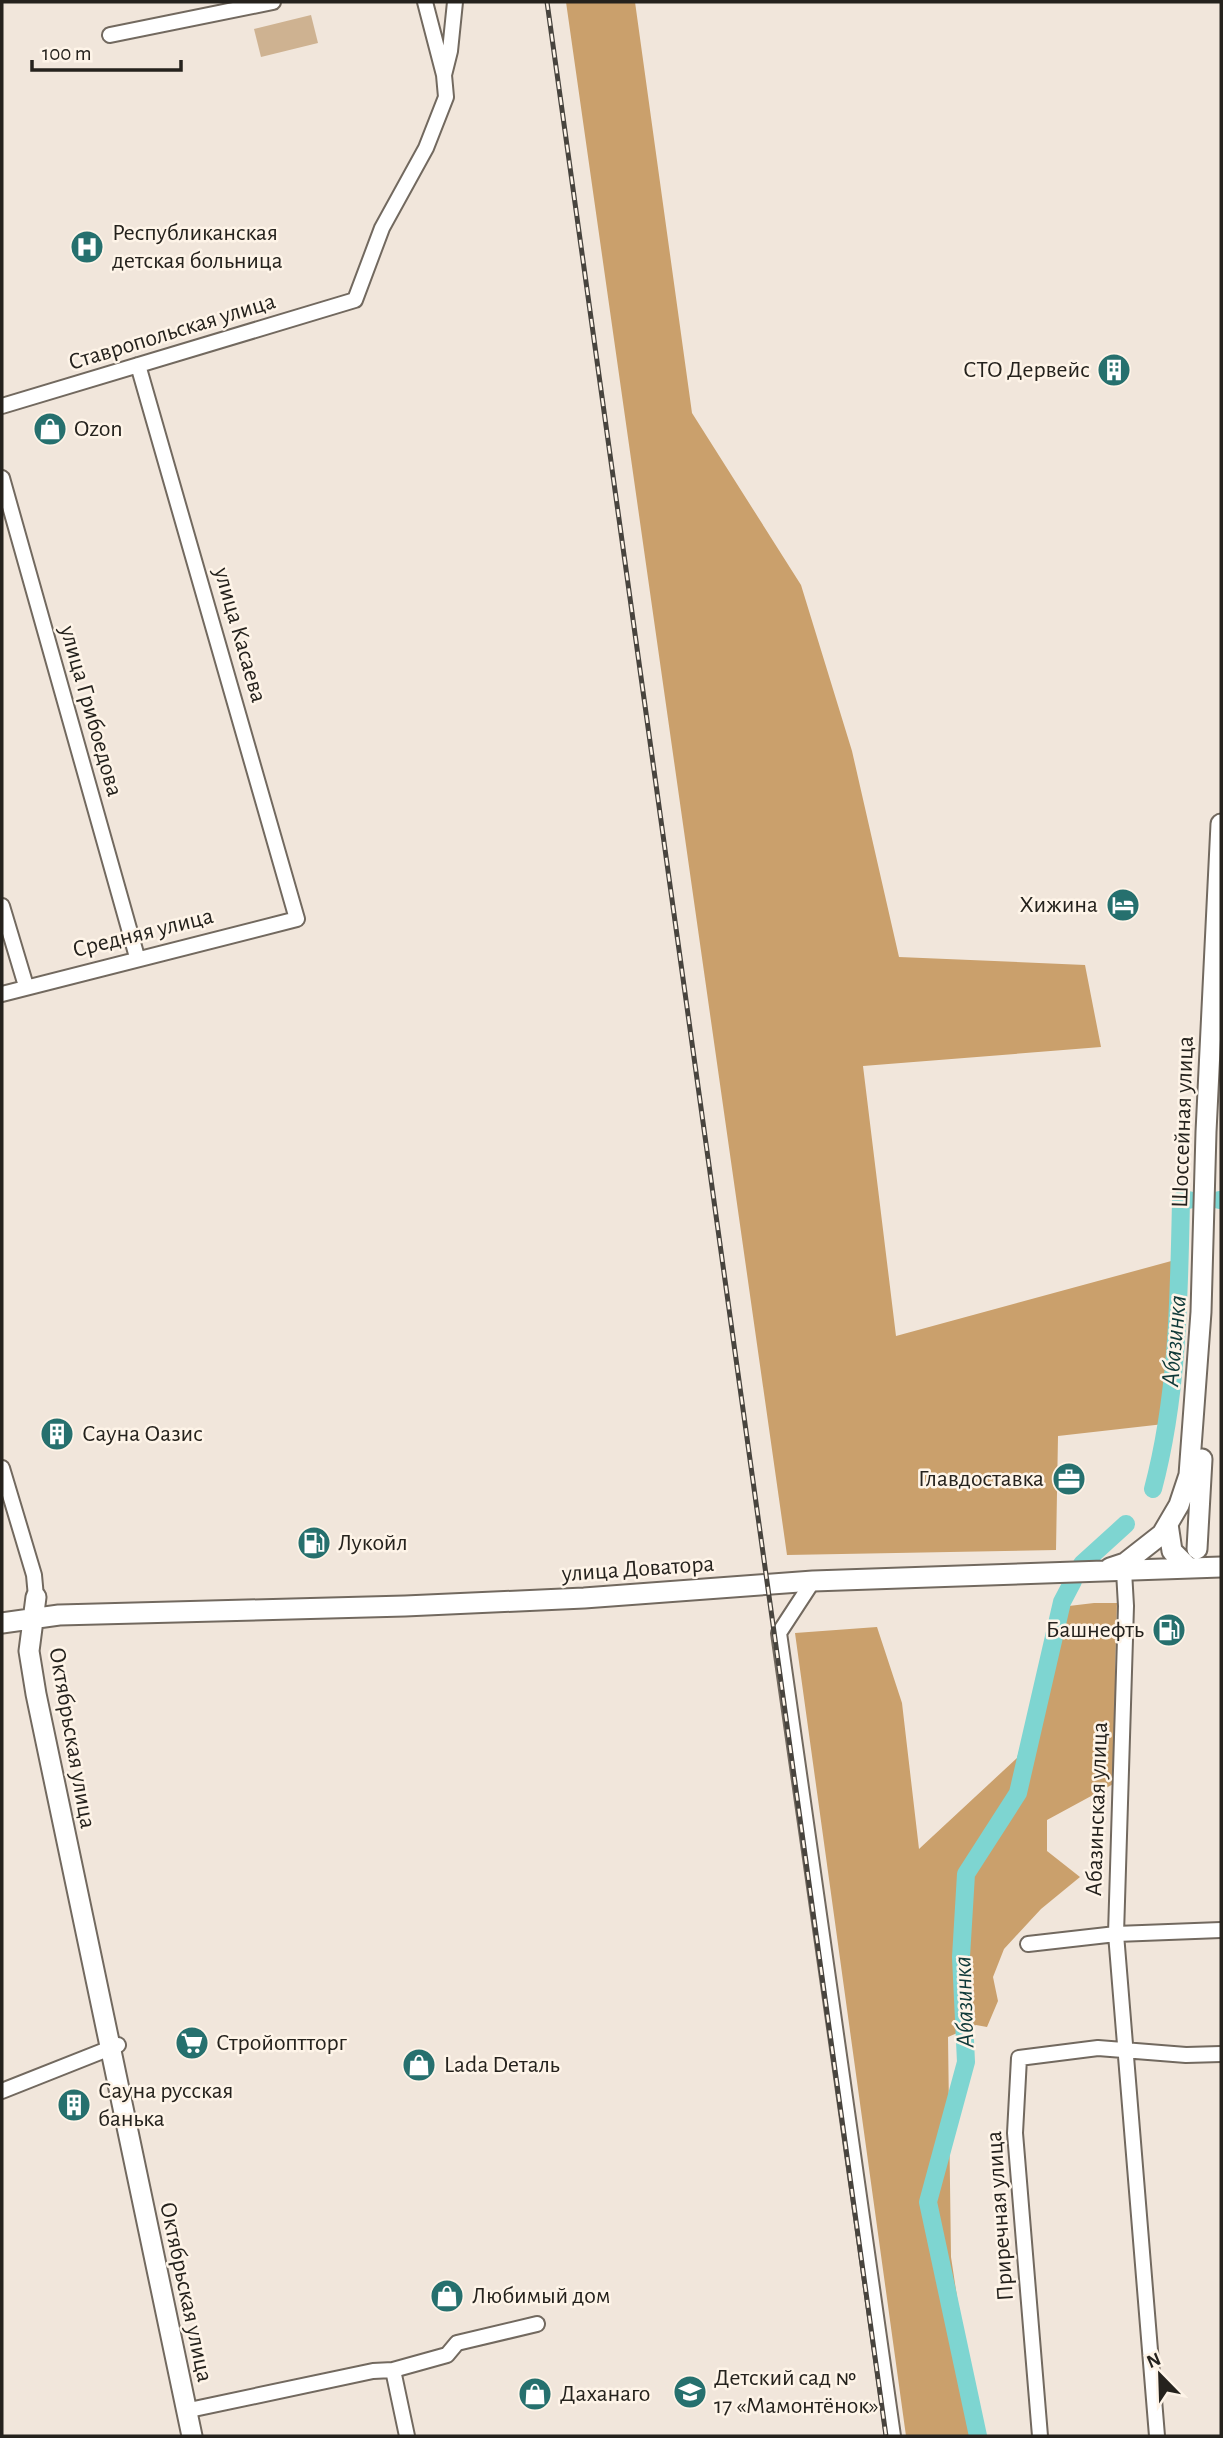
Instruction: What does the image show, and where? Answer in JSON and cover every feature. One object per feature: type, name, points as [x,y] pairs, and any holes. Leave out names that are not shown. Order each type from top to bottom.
[{"type":"main road","name":"Шоссейная улица","points":[[1197,1549],[1202,1452],[1195,1421],[1221,824]]},
{"type":"main road","name":"Шоссейная улица","points":[[1168,1524],[1187,1486],[1205,1317],[1221,901]]},
{"type":"main road","points":[[1168,1524],[1186,1534],[1206,1560],[1221,1567]]},
{"type":"main road","points":[[1168,1524],[1172,1551],[1177,1559],[1189,1568]]},
{"type":"main road","points":[[1095,1572],[1130,1552],[1168,1524]]},
{"type":"main road","name":"улица Доватора","points":[[2,1610],[59,1615],[432,1605],[813,1581],[1221,1567]]},
{"type":"main road","name":"улица Доватора","points":[[2,1623],[34,1612]]},
{"type":"main road","name":"Октябрьская улица","points":[[34,1612],[40,1672],[192,2436]]},
{"type":"main road","name":"Октябрьская улица","points":[[114,2047],[200,2436]]},
{"type":"street","points":[[110,35],[233,5],[273,2]]},
{"type":"street","points":[[425,2],[444,75]]},
{"type":"street","points":[[444,75],[450,51],[455,2]]},
{"type":"street","name":"Ставропольская улица","points":[[2,406],[355,300],[382,228],[426,148],[446,97],[444,75]]},
{"type":"street","name":"улица Касаева","points":[[138,365],[297,919]]},
{"type":"street","name":"улица Грибоедова","points":[[2,478],[137,957]]},
{"type":"street","points":[[2,906],[26,986]]},
{"type":"street","name":"Средняя улица","points":[[2,993],[297,919]]},
{"type":"street","points":[[2,1468],[34,1575],[34,1612]]},
{"type":"street","name":"Абазинская улица","points":[[1124,1571],[1126,1606],[1116,1934],[1157,2436]]},
{"type":"street","points":[[813,1581],[779,1633],[892,2436]]},
{"type":"street","points":[[1028,1944],[1116,1934],[1221,1930]]},
{"type":"street","points":[[2,2091],[114,2047]]},
{"type":"street","points":[[1126,2049],[1186,2055],[1221,2054]]},
{"type":"street","name":"Приречная улица","points":[[1040,2436],[1015,2133],[1019,2057],[1084,2050],[1126,2049]]},
{"type":"street","points":[[194,2409],[373,2371],[393,2370],[447,2355],[457,2343],[537,2324]]},
{"type":"street","points":[[393,2370],[407,2436]]},
{"type":"shaded area","points":[[566,2],[635,2],[692,413],[801,585],[852,751],[899,957],[1085,965],[1101,1047],[863,1066],[896,1336],[1175,1260],[1164,1424],[1058,1436],[1056,1550],[787,1555]]},
{"type":"shaded area","points":[[311,15],[318,43],[261,57],[254,29]]},
{"type":"shaded area","points":[[1117,1603],[1115,1674],[1123,1731],[1117,1782],[1047,1820],[1047,1851],[1080,1877],[1041,1909],[1004,1949],[993,1977],[998,2001],[987,2027],[976,2025],[948,2037],[951,2257],[978,2436],[906,2436],[795,1633],[877,1627],[902,1703],[919,1849],[1017,1758],[1044,1668],[1052,1608]]},
{"type":"waterway","name":"Абазинка","points":[[1153,1489],[1168,1418],[1176,1346],[1181,1200],[1189,1200]]},
{"type":"waterway","name":"Абазинка","points":[[1082,1564],[1126,1524]]},
{"type":"waterway","name":"Абазинка","points":[[978,2436],[928,2202],[966,2062],[961,1957],[966,1874],[1018,1793],[1062,1602],[1073,1581]]},
{"type":"railway","points":[[547,2],[886,2436]]},
{"type":"place","name":"Республиканская детская больница","points":[[87,247]]},
{"type":"place","name":"СТО Дервейс","points":[[1114,370]]},
{"type":"place","name":"Ozon","points":[[50,429]]},
{"type":"place","name":"Хижина","points":[[1123,905]]},
{"type":"place","name":"Сауна Оазис","points":[[57,1434]]},
{"type":"place","name":"Главдоставка","points":[[1069,1479]]},
{"type":"place","name":"Лукойл","points":[[314,1543]]},
{"type":"place","name":"Башнефть","points":[[1169,1630]]},
{"type":"place","name":"Стройоптторг","points":[[192,2043]]},
{"type":"place","name":"Lada Dеталь","points":[[419,2065]]},
{"type":"place","name":"Сауна русская банька","points":[[74,2105]]},
{"type":"place","name":"Любимый дом","points":[[447,2296]]},
{"type":"place","name":"Детский сад № 17 «Мамонтёнок»","points":[[690,2392]]},
{"type":"place","name":"Даханаго","points":[[535,2394]]}]
